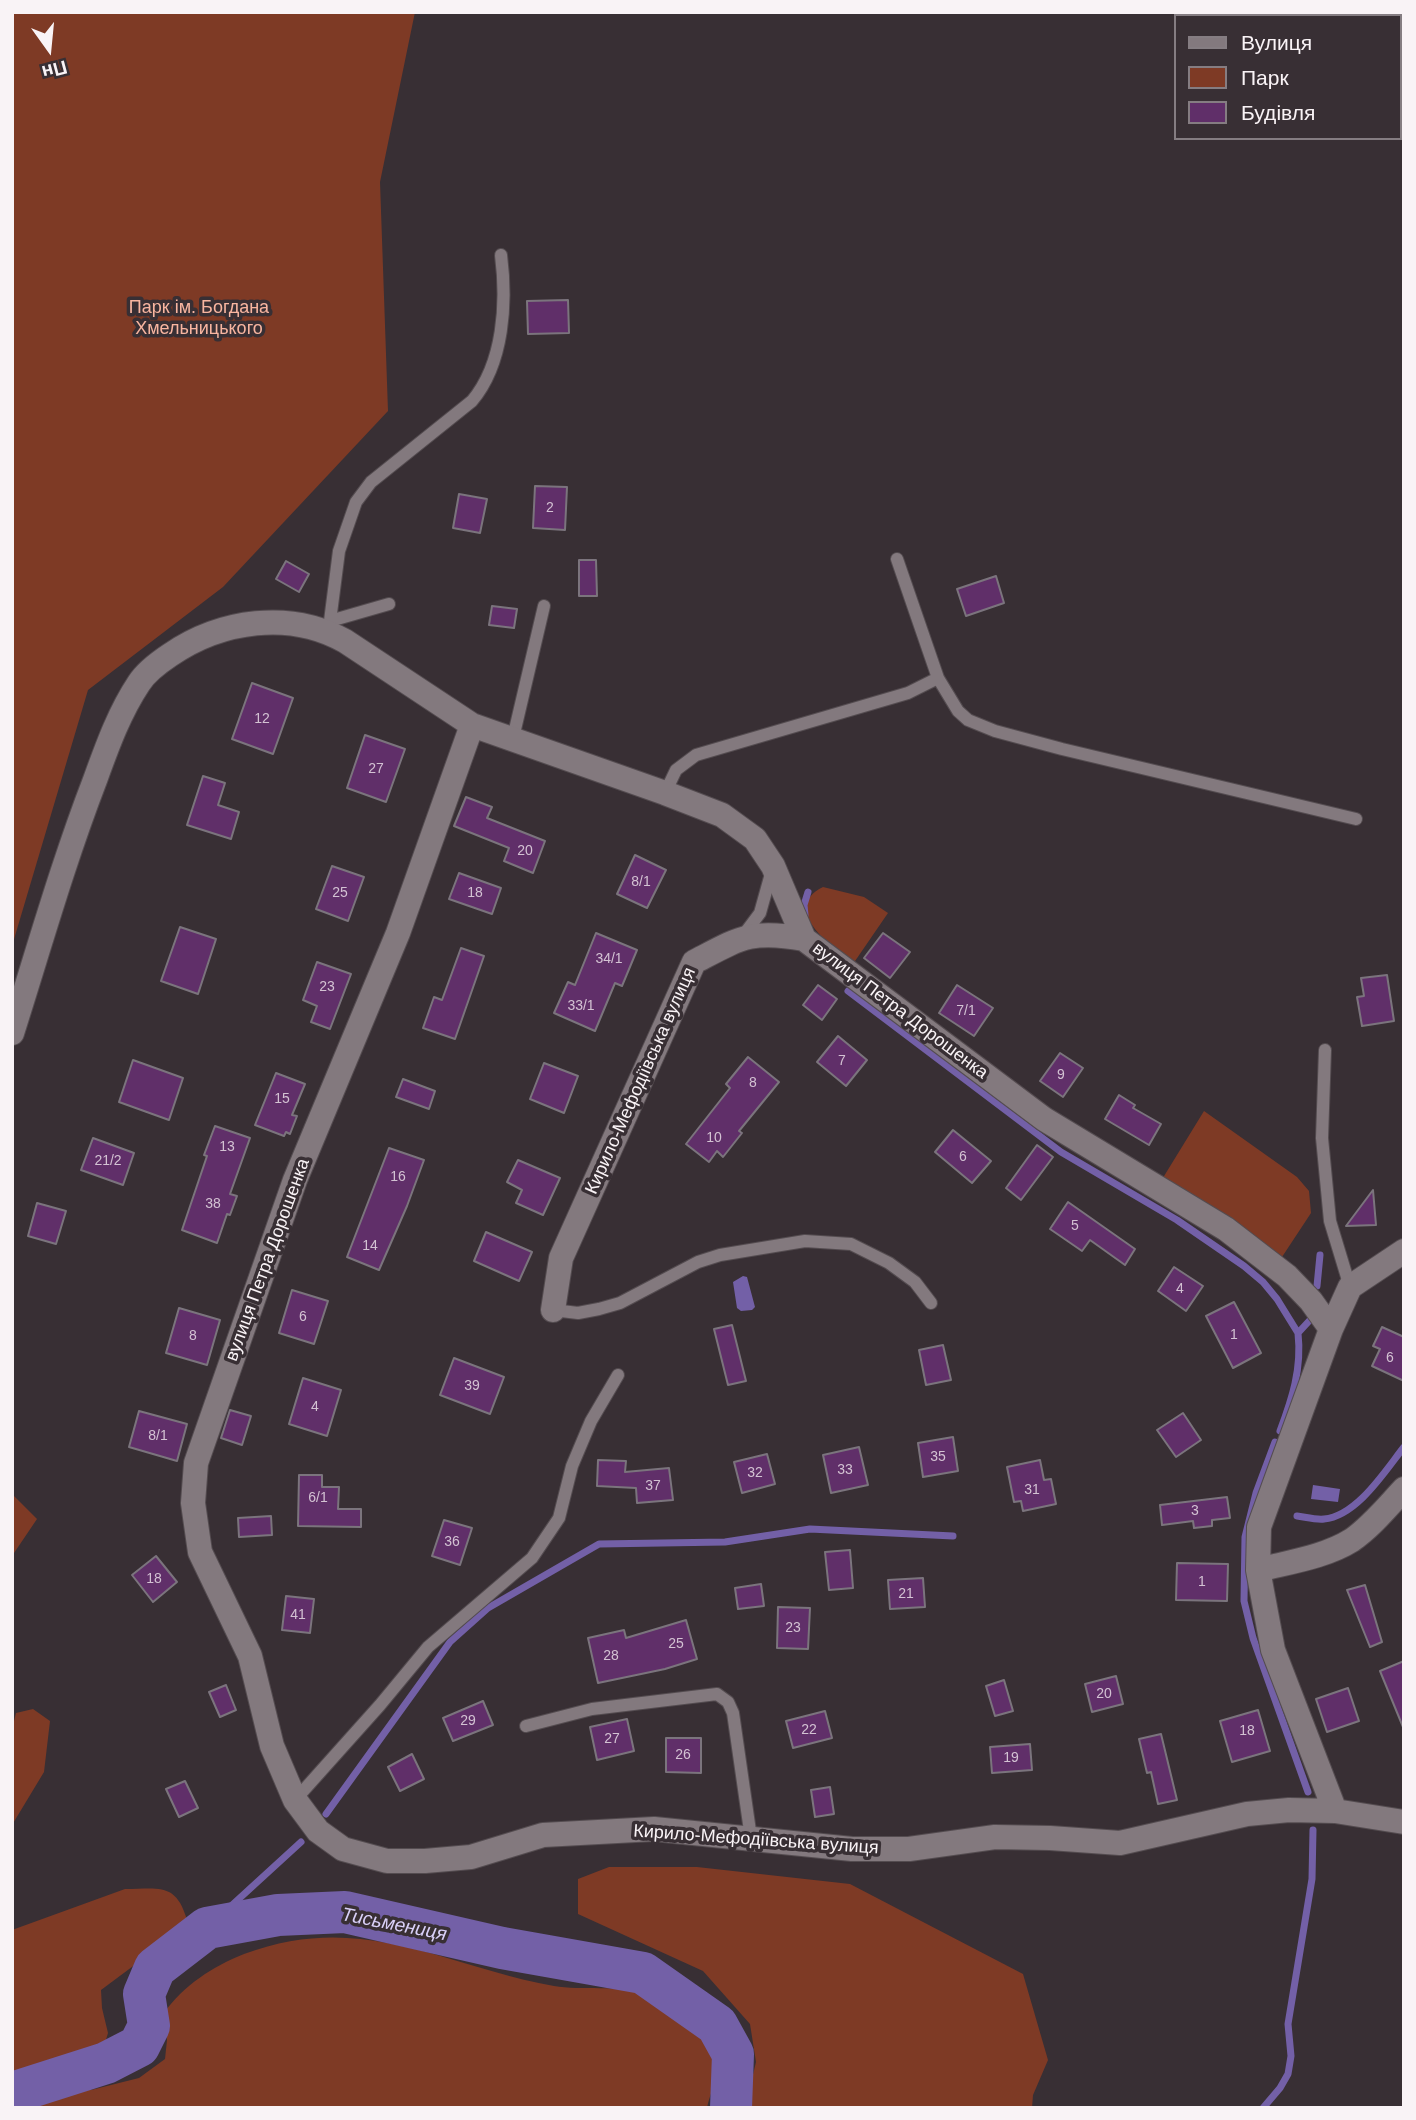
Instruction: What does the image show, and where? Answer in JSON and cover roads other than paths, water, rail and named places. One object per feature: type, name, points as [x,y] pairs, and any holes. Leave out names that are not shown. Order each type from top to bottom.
[{"type":"street","name":"вулиця Петра Дорошенка","points":[[12,1032],[77,826],[113,732],[139,682],[157,663],[188,642],[212,633],[244,624],[272,621],[329,626],[472,725],[722,815],[755,839],[773,866],[804,939],[1044,1119],[1226,1229],[1287,1276],[1311,1301],[1331,1329]]},
{"type":"street","name":"вулиця Петра Дорошенка","points":[[295,1800],[272,1746],[250,1656],[200,1552],[193,1503],[196,1463],[295,1180],[398,933],[472,725]]},
{"type":"street","name":"Кирило-Мефодіївська вулиця","points":[[553,1310],[561,1258],[694,962],[742,937],[775,934],[804,939]]},
{"type":"street","points":[[1335,1811],[1273,1650],[1258,1570],[1259,1527],[1331,1329],[1350,1287],[1404,1251]]},
{"type":"street","points":[[1258,1570],[1325,1553],[1351,1540],[1368,1527],[1404,1489]]},
{"type":"street","name":"Кирило-Мефодіївська вулиця","points":[[295,1800],[318,1831],[343,1849],[387,1861],[471,1857],[543,1835],[654,1829],[852,1849],[909,1849],[995,1837],[1120,1843],[1247,1814],[1289,1810],[1335,1811],[1404,1822]]},
{"type":"lane","points":[[389,604],[329,626],[339,551],[356,502],[371,482],[472,401],[480,391],[501,328],[504,299],[501,256]]},
{"type":"lane","points":[[897,559],[939,678],[958,711],[968,720],[995,731],[1356,819]]},
{"type":"lane","points":[[513,738],[544,606]]},
{"type":"lane","points":[[666,793],[676,770],[696,755],[908,694],[939,678]]},
{"type":"lane","points":[[742,937],[760,913],[773,866]]},
{"type":"lane","points":[[1325,1050],[1322,1138],[1330,1221],[1350,1287]]},
{"type":"lane","points":[[553,1310],[578,1313],[599,1309],[620,1303],[698,1262],[720,1255],[805,1241],[851,1244],[889,1263],[915,1282],[931,1303]]},
{"type":"lane","points":[[295,1800],[428,1647],[532,1558],[545,1542],[559,1518],[572,1466],[591,1420],[618,1374]]},
{"type":"lane","points":[[526,1726],[592,1709],[717,1694],[728,1702],[733,1713],[751,1838]]},
{"type":"waterway","points":[[805,915],[804,905],[808,892]]},
{"type":"waterway","points":[[848,991],[1061,1152],[1177,1220],[1244,1266],[1263,1282],[1277,1299],[1298,1333]]},
{"type":"waterway","points":[[1317,1286],[1320,1255]]},
{"type":"waterway","points":[[1280,1431],[1297,1371],[1298,1333],[1310,1320]]},
{"type":"waterway","points":[[1275,1442],[1256,1493],[1245,1537],[1244,1601],[1253,1638],[1308,1792]]},
{"type":"waterway","points":[[1297,1516],[1324,1519],[1348,1510],[1379,1480],[1404,1447]]},
{"type":"waterway","points":[[326,1814],[450,1642],[488,1608],[599,1544],[725,1542],[810,1529],[953,1536]]},
{"type":"waterway","points":[[1263,2108],[1288,2074],[1291,2056],[1288,2024],[1312,1879],[1313,1830]]},
{"type":"waterway","points":[[207,1928],[301,1842]]},
{"type":"waterway","name":"Тисьмениця","points":[[12,2093],[106,2063],[139,2046],[149,2026],[144,1994],[155,1968],[207,1928],[278,1915],[345,1912],[502,1948],[643,1973],[717,2025],[733,2054],[731,2108]]},
{"type":"park label","name":"Парк ім. Богдана Хмельницького","points":[[199,318]]}]
